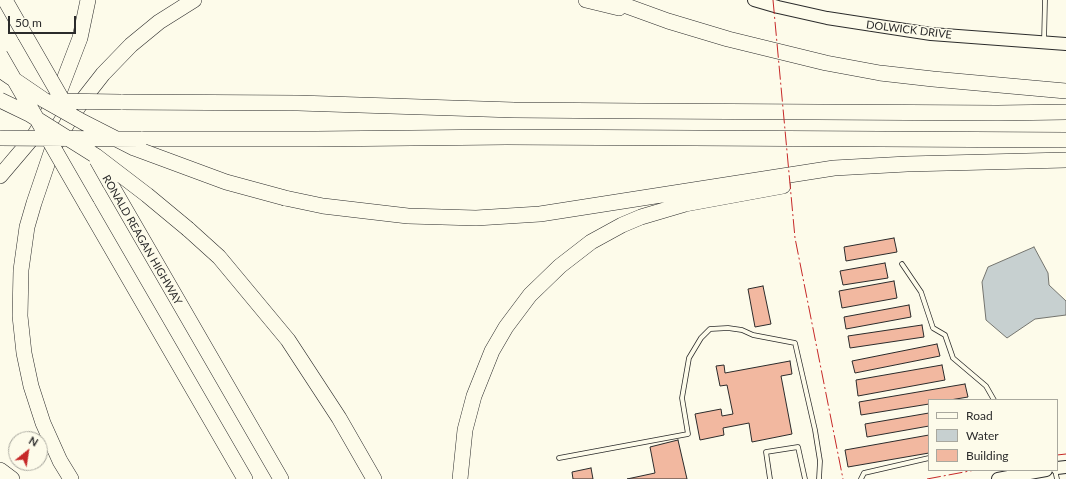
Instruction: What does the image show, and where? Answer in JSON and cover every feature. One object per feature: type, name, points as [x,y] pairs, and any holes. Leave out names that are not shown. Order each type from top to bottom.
[{"type":"highway","name":"RONALD REAGAN HIGHWAY","points":[[5,0],[281,479]]},
{"type":"highway","points":[[0,176],[34,136],[57,98],[80,38],[88,0]]},
{"type":"highway","points":[[71,479],[60,461],[43,423],[31,386],[24,353],[20,316],[21,270],[26,235],[34,203],[52,150],[85,96],[103,74],[131,45],[159,22],[194,0]]},
{"type":"highway","points":[[586,0],[668,21],[766,49],[826,63],[880,73],[933,80],[1066,91]]},
{"type":"highway","points":[[610,0],[668,21]]},
{"type":"highway","points":[[0,55],[244,479]]},
{"type":"highway","points":[[0,70],[44,100],[134,148],[226,182],[285,198],[323,206],[408,216],[476,218],[540,214],[834,168],[907,164],[1066,160]]},
{"type":"highway","points":[[2,101],[298,103],[522,110],[998,113],[1066,112]]},
{"type":"highway","points":[[2,101],[36,118],[96,156],[147,194],[219,257],[288,340],[339,418],[374,479]]},
{"type":"highway","points":[[0,138],[323,139],[516,137],[1066,140]]},
{"type":"highway","points":[[460,479],[465,430],[474,396],[492,351],[506,327],[530,295],[560,266],[591,242],[622,225],[641,217],[685,204],[809,182],[834,168]]},
{"type":"highway","points":[[0,470],[12,479]]},
{"type":"main road","name":"DOLWICK DRIVE","points":[[754,0],[778,7],[876,26],[931,34],[1066,44]]},
{"type":"main road","points":[[998,479],[1010,475],[1039,471]]},
{"type":"lane","points":[[1044,43],[1045,0]]},
{"type":"lane","points":[[902,264],[921,292],[933,328],[945,335],[953,358],[986,386],[993,399]]},
{"type":"lane","points":[[559,458],[688,434],[682,398],[689,358],[701,338],[710,329],[728,328],[742,330],[753,335],[795,343],[815,430],[820,461],[819,479]]},
{"type":"lane","points":[[770,479],[766,452],[798,447],[805,479]]},
{"type":"lane","points":[[861,479],[864,473],[928,458]]},
{"type":"water","points":[[1034,247],[1048,273],[1049,285],[1066,301],[1066,315],[1035,319],[1007,338],[986,320],[982,282],[988,267]]},
{"type":"building","points":[[894,238],[897,252],[846,261],[844,247]]},
{"type":"building","points":[[885,263],[888,278],[843,285],[840,271]]},
{"type":"building","points":[[894,281],[897,298],[842,308],[839,291]]},
{"type":"building","points":[[763,286],[771,324],[755,327],[748,289]]},
{"type":"building","points":[[909,305],[911,317],[846,329],[844,317]]},
{"type":"building","points":[[922,325],[924,337],[850,348],[848,336]]},
{"type":"building","points":[[937,344],[940,356],[855,373],[852,361]]},
{"type":"building","points":[[790,361],[792,374],[781,376],[792,434],[752,442],[749,423],[723,428],[724,435],[700,440],[695,414],[721,409],[722,416],[733,414],[727,385],[720,386],[716,366],[724,365],[725,373]]},
{"type":"building","points":[[942,365],[945,380],[858,396],[856,380]]},
{"type":"building","points":[[965,384],[968,397],[956,399],[928,399],[928,404],[861,415],[859,402]]},
{"type":"building","points":[[928,413],[928,426],[867,437],[865,424]]},
{"type":"building","points":[[928,435],[928,453],[848,467],[845,450]]},
{"type":"building","points":[[678,440],[687,479],[627,479],[655,473],[650,447]]},
{"type":"building","points":[[591,468],[593,479],[573,479],[572,472]]},
{"type":"power","points":[[773,0],[795,238],[843,479]]},
{"type":"power","points":[[1058,455],[1066,454]]},
{"type":"power","points":[[927,479],[970,471]]}]
